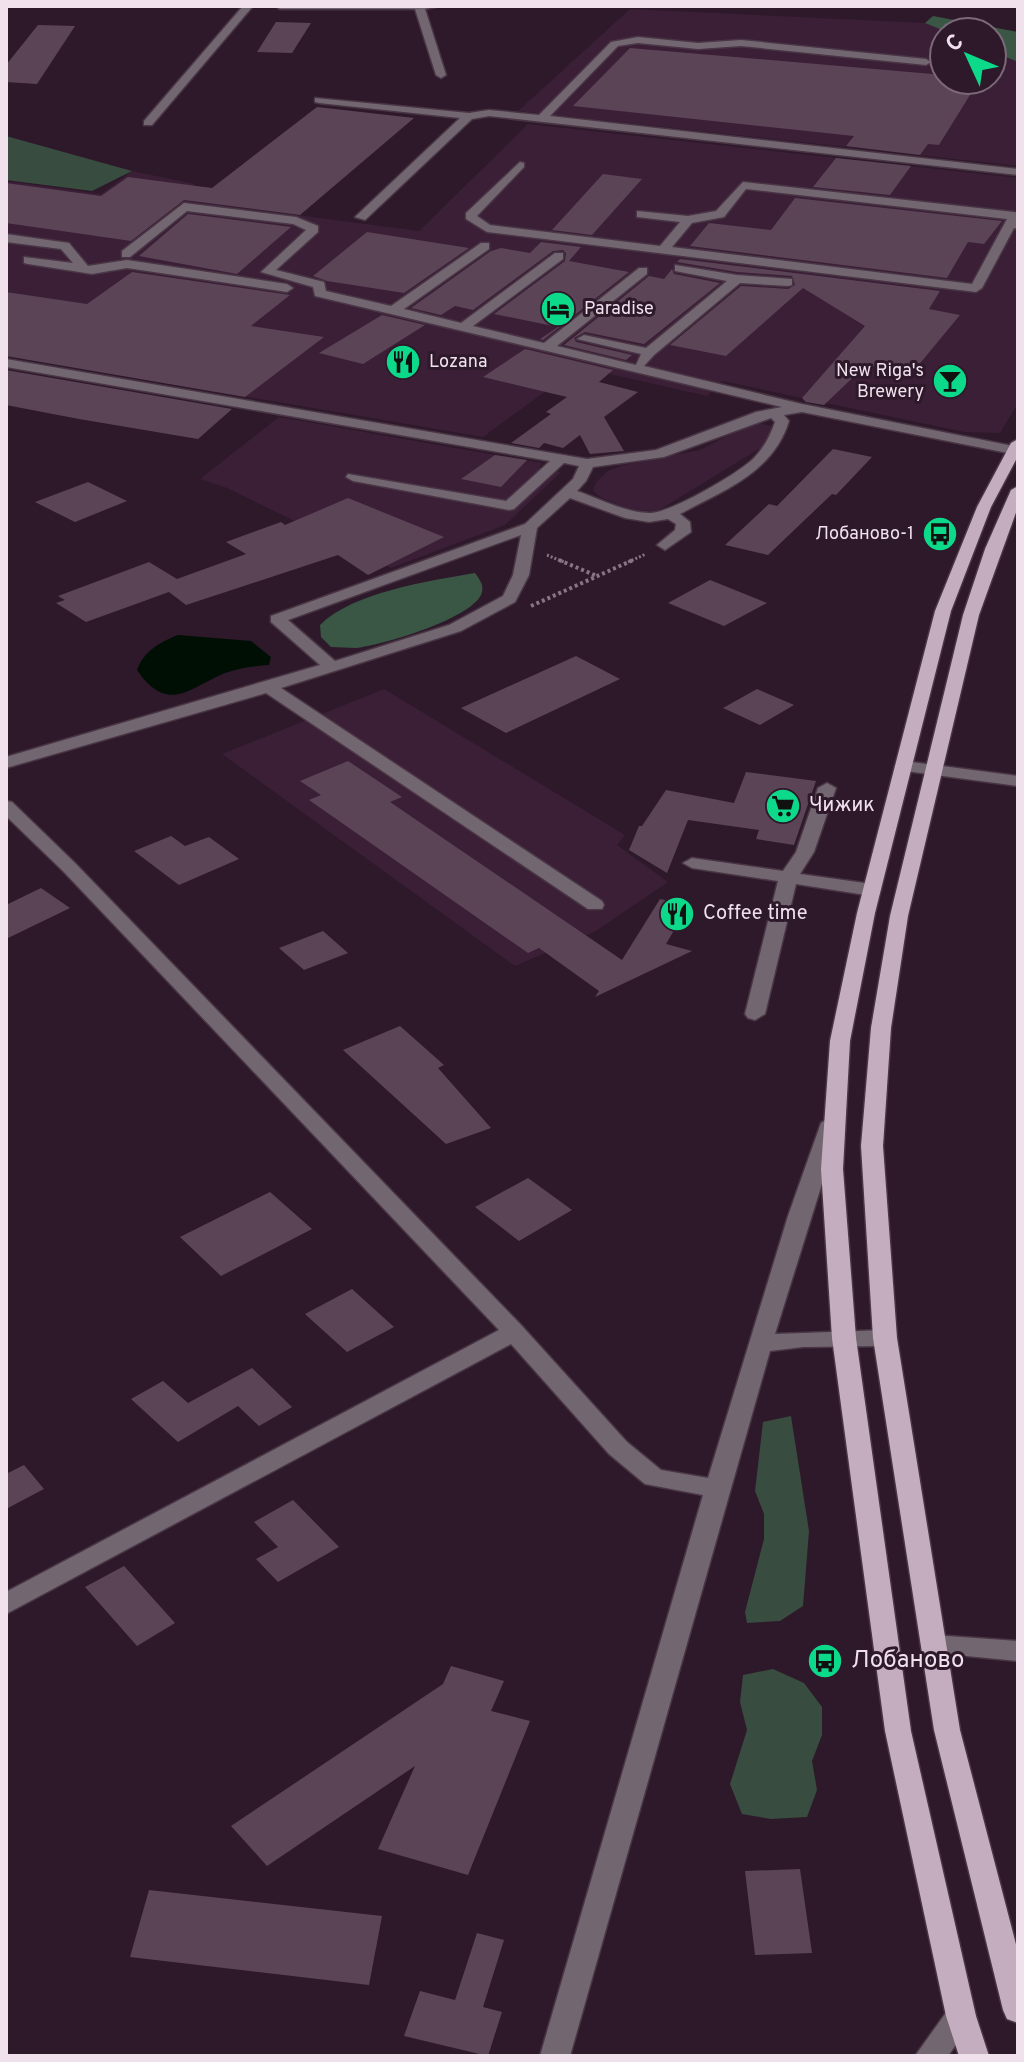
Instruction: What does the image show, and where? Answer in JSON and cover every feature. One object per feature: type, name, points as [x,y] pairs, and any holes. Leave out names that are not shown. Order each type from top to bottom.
[{"type":"main road","points":[[974,2056],[961,2016],[898,1731],[844,1338],[832,1169],[840,1041],[872,890],[943,611],[968,543],[1016,448]]},
{"type":"main road","points":[[1018,490],[993,549],[971,615],[899,916],[881,1028],[872,1146],[885,1338],[947,1730],[1018,2010]]},
{"type":"street","points":[[148,123],[248,6]]},
{"type":"street","points":[[280,6],[435,6]]},
{"type":"street","points":[[419,7],[441,75]]},
{"type":"street","points":[[541,119],[615,44],[638,40],[698,46],[741,43],[926,62]]},
{"type":"street","points":[[319,100],[469,116],[489,113],[1018,172]]},
{"type":"street","points":[[361,217],[469,116]]},
{"type":"street","points":[[520,165],[470,216],[487,228],[976,288],[1014,225],[1014,216],[743,185],[720,214],[688,220],[641,214]]},
{"type":"street","points":[[126,254],[184,207],[296,221],[314,229],[267,272],[320,285],[319,293]]},
{"type":"street","points":[[663,250],[688,220]]},
{"type":"street","points":[[6,238],[65,246],[83,268]]},
{"type":"street","points":[[393,311],[485,246]]},
{"type":"street","points":[[462,328],[559,256]]},
{"type":"street","points":[[28,260],[83,268],[127,264],[319,293],[802,408],[1016,448]]},
{"type":"street","points":[[679,268],[737,279],[788,282]]},
{"type":"street","points":[[546,348],[643,271]]},
{"type":"street","points":[[636,369],[649,352],[737,279]]},
{"type":"street","points":[[584,339],[649,352]]},
{"type":"street","points":[[6,363],[587,463],[659,454],[761,415],[802,408]]},
{"type":"street","points":[[568,492],[624,512],[659,517],[724,486],[761,459],[779,437],[782,421],[775,414]]},
{"type":"street","points":[[353,477],[509,506],[560,459]]},
{"type":"street","points":[[331,666],[277,619],[530,527],[579,481],[587,463]]},
{"type":"street","points":[[665,545],[683,532],[683,522],[668,513]]},
{"type":"street","points":[[6,763],[153,718],[224,701],[455,628],[509,599],[521,575],[530,527]]},
{"type":"street","points":[[268,687],[595,905]]},
{"type":"street","points":[[904,766],[1018,781]]},
{"type":"street","points":[[755,1014],[788,877],[805,852],[827,788]]},
{"type":"street","points":[[8,810],[69,867],[514,1332],[618,1448],[654,1478],[717,1488]]},
{"type":"street","points":[[692,863],[872,890]]},
{"type":"street","points":[[555,2056],[717,1488],[763,1344],[799,1216],[836,1108]]},
{"type":"street","points":[[6,1604],[514,1332]]},
{"type":"street","points":[[763,1344],[885,1338]]},
{"type":"street","points":[[934,1645],[1018,1651]]},
{"type":"street","points":[[930,2056],[961,2016]]},
{"type":"path","points":[[518,612],[665,545]]},
{"type":"path","points":[[525,552],[550,555],[598,576]]},
{"type":"shaded area","points":[[630,9],[925,23],[928,24],[928,96],[1008,96],[1008,58],[1018,62],[1018,166],[518,111]]},
{"type":"shaded area","points":[[528,124],[1018,178],[1018,403],[1000,433],[964,432],[722,381],[707,396],[579,367],[483,437],[6,356],[6,181],[101,194],[132,171],[195,184],[177,199],[419,231]]},
{"type":"shaded area","points":[[279,417],[542,463],[539,468],[561,472],[505,525],[391,568],[227,488],[200,479]]},
{"type":"shaded area","points":[[754,422],[775,427],[762,447],[656,512],[626,508],[600,497],[593,490],[596,482],[608,471],[623,465],[700,450]]},
{"type":"shaded area","points":[[178,635],[251,641],[271,657],[269,665],[230,671],[179,694],[159,692],[137,670],[153,648]]},
{"type":"shaded area","points":[[384,689],[625,835],[617,845],[668,882],[596,931],[515,966],[222,754]]},
{"type":"green space","points":[[1008,30],[1018,32],[1018,62],[1008,58]]},
{"type":"green space","points":[[6,136],[132,171],[92,191],[6,180]]},
{"type":"green space","points":[[475,573],[482,586],[481,595],[473,604],[443,622],[404,637],[356,648],[331,647],[321,637],[320,625],[334,614],[371,596]]},
{"type":"green space","points":[[791,1416],[809,1531],[803,1606],[780,1621],[747,1623],[745,1612],[764,1539],[764,1514],[755,1491],[763,1422]]},
{"type":"green space","points":[[773,1669],[804,1683],[822,1707],[822,1735],[812,1761],[817,1790],[807,1817],[771,1819],[742,1814],[730,1784],[747,1730],[740,1702],[743,1675]]},
{"type":"building","points":[[276,22],[311,23],[292,53],[257,52]]},
{"type":"building","points":[[38,25],[75,26],[37,84],[6,82],[6,65]]},
{"type":"building","points":[[630,48],[928,74],[928,96],[969,96],[939,145],[928,144],[920,155],[846,146],[854,136],[573,106]]},
{"type":"building","points":[[317,107],[414,118],[300,215],[184,200],[131,241],[6,223],[6,183],[101,196],[128,177],[212,188]]},
{"type":"building","points":[[836,158],[911,166],[890,195],[813,187]]},
{"type":"building","points":[[603,174],[642,179],[592,235],[552,230]]},
{"type":"building","points":[[795,198],[1002,221],[984,244],[968,242],[947,278],[690,246],[709,223],[771,230]]},
{"type":"building","points":[[188,214],[291,227],[237,274],[139,256]]},
{"type":"building","points":[[367,232],[469,248],[404,293],[313,276]]},
{"type":"building","points":[[541,242],[581,247],[569,261],[629,272],[543,340],[540,339],[558,327],[494,314],[565,261],[566,253],[563,250],[553,251],[473,310],[455,306],[441,315],[411,308],[491,251],[501,248],[530,253]]},
{"type":"building","points":[[680,259],[940,291],[929,309],[960,315],[912,373],[866,365],[824,405],[806,402],[802,398],[865,326],[803,288],[726,356],[670,345],[741,286],[788,289],[795,285],[792,276],[737,272],[677,262]]},
{"type":"building","points":[[672,269],[674,274],[720,283],[644,344],[585,332],[574,338],[576,342],[632,355],[626,360],[564,345],[649,276],[664,279]]},
{"type":"building","points":[[132,272],[290,295],[251,326],[324,337],[245,397],[6,356],[6,292],[87,304]]},
{"type":"building","points":[[382,315],[425,325],[363,364],[319,353]]},
{"type":"building","points":[[525,349],[613,370],[599,382],[638,392],[604,417],[624,451],[590,454],[580,435],[563,448],[544,443],[539,448],[511,443],[551,414],[546,412],[567,397],[483,377]]},
{"type":"building","points":[[6,370],[232,409],[198,439],[79,419],[6,405]]},
{"type":"building","points":[[833,449],[872,457],[836,495],[832,494],[768,555],[725,545],[769,504],[777,506]]},
{"type":"building","points":[[495,455],[527,460],[501,487],[461,479]]},
{"type":"building","points":[[88,482],[127,501],[75,522],[35,502]]},
{"type":"building","points":[[348,498],[444,537],[368,575],[338,555],[186,605],[169,592],[86,622],[56,603],[65,600],[58,596],[149,562],[177,579],[246,554],[226,542],[281,522],[285,525]]},
{"type":"building","points":[[710,580],[767,603],[724,626],[668,603]]},
{"type":"building","points":[[576,656],[620,679],[506,733],[461,708]]},
{"type":"building","points":[[757,689],[794,705],[760,725],[723,708]]},
{"type":"building","points":[[348,761],[402,797],[390,802],[622,960],[660,899],[689,905],[666,944],[692,951],[595,997],[599,991],[539,948],[528,953],[309,800],[321,795],[300,781]]},
{"type":"building","points":[[746,772],[816,781],[794,845],[756,839],[759,830],[688,820],[667,873],[629,850],[639,826],[642,826],[666,790],[734,803]]},
{"type":"building","points":[[171,836],[185,846],[209,837],[239,859],[179,885],[134,851]]},
{"type":"building","points":[[41,888],[70,908],[6,939],[6,905]]},
{"type":"building","points":[[323,931],[348,953],[304,970],[279,948]]},
{"type":"building","points":[[400,1026],[444,1065],[438,1068],[491,1128],[446,1144],[343,1050]]},
{"type":"building","points":[[528,1178],[572,1210],[519,1241],[475,1207]]},
{"type":"building","points":[[270,1192],[312,1229],[221,1276],[180,1237]]},
{"type":"building","points":[[352,1289],[394,1327],[347,1352],[305,1314]]},
{"type":"building","points":[[252,1368],[292,1407],[259,1426],[238,1406],[178,1442],[131,1399],[163,1381],[188,1403]]},
{"type":"building","points":[[24,1465],[44,1489],[6,1509],[6,1474]]},
{"type":"building","points":[[293,1500],[339,1547],[278,1582],[256,1559],[278,1547],[254,1522]]},
{"type":"building","points":[[124,1566],[175,1623],[137,1646],[85,1587]]},
{"type":"building","points":[[451,1666],[504,1681],[491,1711],[530,1721],[468,1875],[378,1849],[415,1766],[267,1866],[231,1826],[443,1684]]},
{"type":"building","points":[[800,1869],[812,1953],[755,1955],[745,1871]]},
{"type":"building","points":[[149,1890],[382,1916],[369,1985],[130,1957]]},
{"type":"building","points":[[477,1933],[504,1940],[483,2007],[502,2012],[488,2056],[404,2036],[420,1991],[455,2000]]},
{"type":"place","name":"Paradise","points":[[558,309]]},
{"type":"place","name":"Lozana","points":[[403,362]]},
{"type":"place","name":"New Riga's Brewery","points":[[950,381]]},
{"type":"place","name":"Лобаново-1","points":[[940,534]]},
{"type":"place","name":"Чижик","points":[[783,806]]},
{"type":"place","name":"Coffee time","points":[[677,914]]},
{"type":"place","name":"Лобаново","points":[[825,1661]]}]
